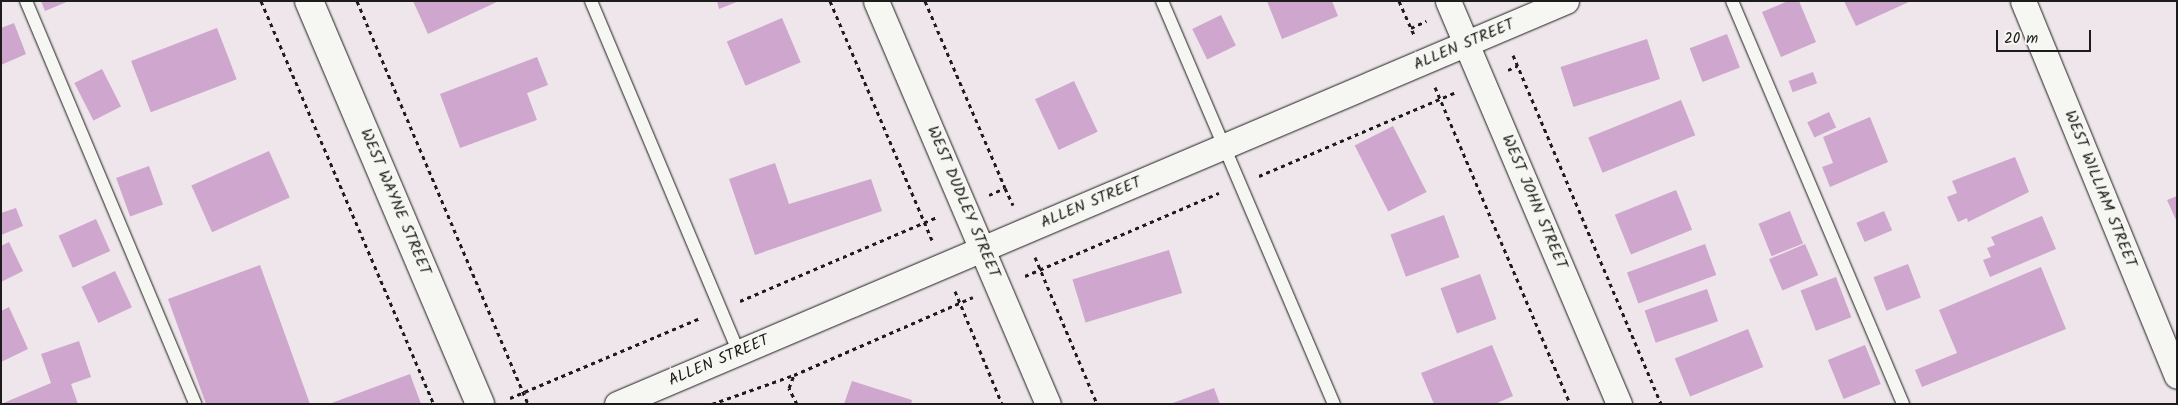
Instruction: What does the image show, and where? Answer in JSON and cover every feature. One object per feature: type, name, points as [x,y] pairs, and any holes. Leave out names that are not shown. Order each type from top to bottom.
[{"type":"street","name":"WEST WAYNE STREET","points":[[309,1],[480,404]]},
{"type":"street","name":"WEST DUDLEY STREET","points":[[876,1],[1048,404]]},
{"type":"street","name":"WEST JOHN STREET","points":[[1448,1],[1619,404]]},
{"type":"street","name":"ALLEN STREET","points":[[617,404],[739,354],[983,248],[1566,1]]},
{"type":"street","name":"WEST WILLIAM STREET","points":[[2023,1],[2177,376]]},
{"type":"lane","points":[[26,1],[195,404]]},
{"type":"lane","points":[[591,1],[739,354]]},
{"type":"lane","points":[[1162,1],[1334,404]]},
{"type":"lane","points":[[1732,1],[1903,404]]},
{"type":"path","points":[[262,1],[434,404]]},
{"type":"path","points":[[357,1],[528,404]]},
{"type":"path","points":[[830,1],[1002,404]]},
{"type":"path","points":[[925,1],[1025,231],[1097,404]]},
{"type":"path","points":[[1502,29],[1661,404]]},
{"type":"path","points":[[1040,269],[1518,66]]},
{"type":"path","points":[[1440,99],[1570,404]]},
{"type":"path","points":[[924,222],[1005,188]]},
{"type":"path","points":[[712,404],[794,375],[960,302]]},
{"type":"path","points":[[794,375],[789,388],[797,404]]},
{"type":"building","points":[[41,1],[69,1],[45,11]]},
{"type":"building","points":[[413,1],[499,1],[428,34]]},
{"type":"building","points":[[717,1],[739,1],[719,9]]},
{"type":"building","points":[[1267,1],[1332,1],[1338,16],[1282,39]]},
{"type":"building","points":[[1788,1],[1799,1],[1816,42],[1781,57],[1762,12]]},
{"type":"building","points":[[1844,1],[1911,1],[1856,26]]},
{"type":"building","points":[[1221,15],[1236,46],[1207,60],[1192,29]]},
{"type":"building","points":[[782,18],[801,62],[746,86],[727,41]]},
{"type":"building","points":[[14,23],[26,54],[1,65],[1,28]]},
{"type":"building","points":[[217,28],[237,79],[151,112],[131,61]]},
{"type":"building","points":[[1727,34],[1740,68],[1703,82],[1690,48]]},
{"type":"building","points":[[1647,39],[1660,79],[1573,107],[1560,67]]},
{"type":"building","points":[[537,57],[548,85],[527,93],[537,120],[460,148],[440,94]]},
{"type":"building","points":[[102,69],[121,106],[93,120],[74,83]]},
{"type":"building","points":[[1813,72],[1817,83],[1793,92],[1789,81]]},
{"type":"building","points":[[1074,81],[1098,132],[1059,150],[1035,99]]},
{"type":"building","points":[[1681,100],[1695,135],[1603,173],[1588,137]]},
{"type":"building","points":[[1829,112],[1836,127],[1814,138],[1807,122]]},
{"type":"building","points":[[1870,117],[1888,162],[1830,187],[1822,167],[1833,163],[1823,137]]},
{"type":"building","points":[[1393,126],[1427,192],[1388,211],[1355,146]]},
{"type":"building","points":[[269,151],[290,198],[212,232],[191,186]]},
{"type":"building","points":[[2015,157],[2029,192],[1968,222],[1967,218],[1958,222],[1947,197],[1957,193],[1952,181]]},
{"type":"building","points":[[775,163],[789,204],[871,179],[882,211],[755,255],[729,179]]},
{"type":"building","points":[[149,166],[163,205],[130,216],[116,178]]},
{"type":"building","points":[[1676,190],[1692,230],[1631,255],[1615,215]]},
{"type":"building","points":[[2177,196],[2177,222],[2167,200]]},
{"type":"building","points":[[16,208],[23,226],[1,235],[1,213]]},
{"type":"building","points":[[1790,211],[1803,243],[1772,256],[1758,224]]},
{"type":"building","points":[[1884,211],[1892,230],[1865,242],[1856,223]]},
{"type":"building","points":[[1444,215],[1459,257],[1406,277],[1390,234]]},
{"type":"building","points":[[2042,216],[2056,249],[1990,277],[1983,260],[1991,257],[1987,248],[1995,245],[1991,237]]},
{"type":"building","points":[[96,219],[110,251],[73,268],[59,236]]},
{"type":"building","points":[[9,242],[23,271],[1,282],[1,246]]},
{"type":"building","points":[[1705,244],[1716,275],[1638,303],[1627,272]]},
{"type":"building","points":[[1805,244],[1818,275],[1782,291],[1769,259]]},
{"type":"building","points":[[1169,250],[1182,293],[1086,323],[1072,280]]},
{"type":"building","points":[[1908,264],[1921,298],[1886,311],[1873,277]]},
{"type":"building","points":[[260,265],[310,404],[206,404],[168,299]]},
{"type":"building","points":[[2041,267],[2066,329],[1922,387],[1915,370],[1957,353],[1939,310]]},
{"type":"building","points":[[115,271],[132,307],[98,323],[81,287]]},
{"type":"building","points":[[1480,274],[1496,319],[1457,333],[1441,288]]},
{"type":"building","points":[[1836,277],[1851,317],[1816,331],[1801,291]]},
{"type":"building","points":[[1707,289],[1718,321],[1656,343],[1645,310]]},
{"type":"building","points":[[9,307],[28,349],[1,362],[1,311]]},
{"type":"building","points":[[1748,329],[1763,367],[1690,397],[1675,359]]},
{"type":"building","points":[[79,341],[91,377],[71,384],[78,404],[1,404],[51,383],[41,354]]},
{"type":"building","points":[[1492,345],[1513,396],[1495,404],[1434,404],[1421,373]]},
{"type":"building","points":[[1865,345],[1881,384],[1844,399],[1828,360]]},
{"type":"building","points":[[410,374],[421,404],[329,404]]},
{"type":"building","points":[[852,381],[912,400],[911,404],[844,404]]},
{"type":"building","points":[[1214,388],[1220,404],[1170,404]]}]
